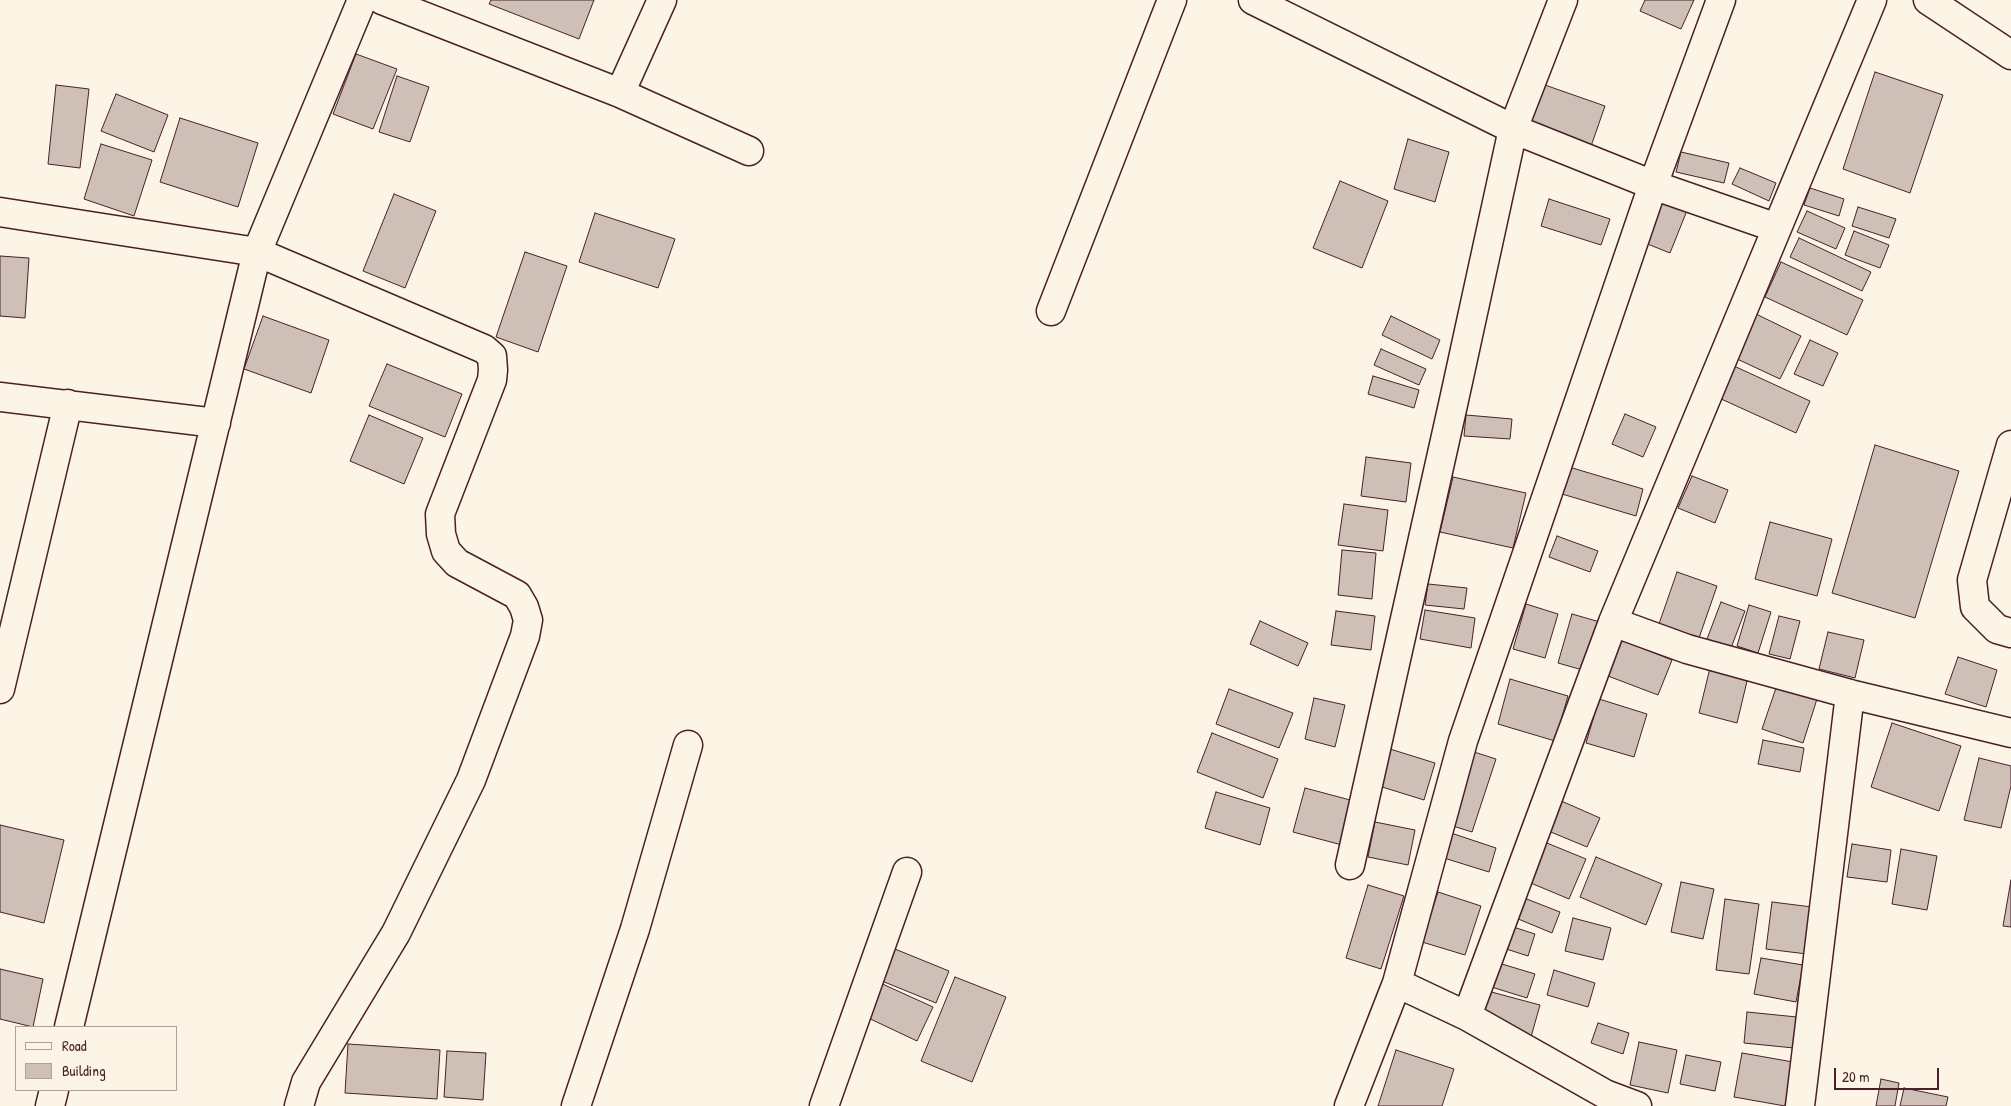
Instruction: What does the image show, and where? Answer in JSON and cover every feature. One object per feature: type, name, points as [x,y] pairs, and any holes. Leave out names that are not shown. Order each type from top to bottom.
[{"type":"street","points":[[69,1026],[257,252],[362,0]]},
{"type":"street","points":[[382,0],[620,93],[749,151]]},
{"type":"street","points":[[620,93],[662,0]]},
{"type":"street","points":[[1051,311],[1172,0]]},
{"type":"street","points":[[1253,0],[1513,129],[1653,186],[1778,228]]},
{"type":"street","points":[[1350,865],[1513,129],[1563,0]]},
{"type":"street","points":[[1349,1106],[1397,983],[1462,741],[1653,186],[1721,0]]},
{"type":"street","points":[[1467,1016],[1613,622],[1872,0]]},
{"type":"street","points":[[1928,0],[2011,55]]},
{"type":"street","points":[[0,212],[257,252],[484,349],[492,356],[492,380],[440,514],[441,534],[446,551],[457,564],[517,595],[524,607],[528,620],[525,636],[471,780],[396,932],[306,1082],[299,1106]]},
{"type":"street","points":[[0,397],[216,423]]},
{"type":"street","points":[[0,689],[68,404]]},
{"type":"street","points":[[2011,445],[1972,580],[1975,607],[1997,629],[2011,633]]},
{"type":"street","points":[[1613,622],[1686,649],[1850,694],[2011,733]]},
{"type":"street","points":[[1800,1106],[1850,694]]},
{"type":"street","points":[[576,1106],[635,929],[688,745]]},
{"type":"street","points":[[824,1106],[907,872]]},
{"type":"street","points":[[1397,983],[1467,1016],[1604,1100],[1637,1106]]},
{"type":"street","points":[[50,1106],[54,1091]]},
{"type":"building","points":[[491,0],[594,0],[579,39],[489,4]]},
{"type":"building","points":[[1645,0],[1694,0],[1681,29],[1640,11]]},
{"type":"building","points":[[356,54],[397,69],[373,129],[333,114]]},
{"type":"building","points":[[1875,72],[1943,95],[1910,193],[1843,169]]},
{"type":"building","points":[[397,76],[429,87],[410,142],[379,132]]},
{"type":"building","points":[[1542,84],[1605,106],[1589,152],[1527,129]]},
{"type":"building","points":[[56,85],[89,89],[80,168],[48,164]]},
{"type":"building","points":[[116,94],[168,115],[154,152],[101,131]]},
{"type":"building","points":[[180,118],[258,143],[238,207],[160,182]]},
{"type":"building","points":[[1408,139],[1449,152],[1435,202],[1394,189]]},
{"type":"building","points":[[101,144],[152,160],[134,216],[84,199]]},
{"type":"building","points":[[1681,152],[1729,163],[1724,183],[1676,172]]},
{"type":"building","points":[[1740,168],[1776,183],[1769,201],[1732,184]]},
{"type":"building","points":[[1340,181],[1388,201],[1362,268],[1313,248]]},
{"type":"building","points":[[1810,188],[1844,199],[1839,216],[1804,205]]},
{"type":"building","points":[[394,194],[436,211],[405,288],[363,271]]},
{"type":"building","points":[[1664,198],[1688,208],[1670,253],[1645,243]]},
{"type":"building","points":[[1549,199],[1610,219],[1601,245],[1541,226]]},
{"type":"building","points":[[1858,207],[1896,219],[1889,238],[1852,226]]},
{"type":"building","points":[[1807,211],[1845,228],[1836,249],[1797,232]]},
{"type":"building","points":[[595,213],[675,239],[658,288],[579,262]]},
{"type":"building","points":[[1854,231],[1889,245],[1880,268],[1845,255]]},
{"type":"building","points":[[1799,238],[1871,272],[1862,291],[1790,257]]},
{"type":"building","points":[[525,252],[567,266],[538,352],[496,337]]},
{"type":"building","points":[[0,256],[29,258],[25,318],[0,316]]},
{"type":"building","points":[[1781,262],[1863,300],[1847,335],[1765,297]]},
{"type":"building","points":[[1756,314],[1801,336],[1780,379],[1735,358]]},
{"type":"building","points":[[263,316],[329,340],[311,393],[244,369]]},
{"type":"building","points":[[1391,316],[1440,340],[1432,359],[1382,335]]},
{"type":"building","points":[[1810,340],[1838,353],[1823,386],[1794,374]]},
{"type":"building","points":[[1381,349],[1426,369],[1419,385],[1374,365]]},
{"type":"building","points":[[387,364],[462,394],[445,437],[369,406]]},
{"type":"building","points":[[1734,366],[1810,401],[1796,433],[1719,398]]},
{"type":"building","points":[[1373,376],[1419,390],[1414,408],[1368,394]]},
{"type":"building","points":[[1625,414],[1656,427],[1643,457],[1612,444]]},
{"type":"building","points":[[369,415],[423,438],[404,484],[350,461]]},
{"type":"building","points":[[1466,415],[1512,419],[1510,439],[1464,436]]},
{"type":"building","points":[[1875,445],[1959,471],[1915,618],[1832,593]]},
{"type":"building","points":[[1366,457],[1411,463],[1406,502],[1361,496]]},
{"type":"building","points":[[1569,467],[1643,489],[1636,516],[1562,494]]},
{"type":"building","points":[[1692,476],[1728,490],[1715,523],[1678,508]]},
{"type":"building","points":[[1453,477],[1526,493],[1513,548],[1440,532]]},
{"type":"building","points":[[1344,504],[1388,510],[1383,551],[1338,545]]},
{"type":"building","points":[[1770,522],[1832,539],[1817,596],[1755,579]]},
{"type":"building","points":[[1557,536],[1598,551],[1590,572],[1549,557]]},
{"type":"building","points":[[1342,550],[1376,553],[1372,599],[1338,595]]},
{"type":"building","points":[[1677,572],[1717,586],[1699,638],[1659,624]]},
{"type":"building","points":[[1428,584],[1467,588],[1464,609],[1425,605]]},
{"type":"building","points":[[1721,602],[1745,611],[1731,648],[1707,639]]},
{"type":"building","points":[[1526,604],[1558,614],[1545,658],[1513,649]]},
{"type":"building","points":[[1749,605],[1771,612],[1758,653],[1737,646]]},
{"type":"building","points":[[1425,610],[1475,618],[1471,648],[1420,639]]},
{"type":"building","points":[[1336,611],[1375,616],[1371,650],[1331,645]]},
{"type":"building","points":[[1572,614],[1600,622],[1586,671],[1558,663]]},
{"type":"building","points":[[1779,616],[1800,621],[1790,659],[1769,654]]},
{"type":"building","points":[[1260,621],[1308,643],[1298,666],[1250,644]]},
{"type":"building","points":[[1828,632],[1864,640],[1855,678],[1819,669]]},
{"type":"building","points":[[1622,640],[1672,660],[1658,695],[1608,676]]},
{"type":"building","points":[[1958,657],[1997,670],[1986,707],[1945,694]]},
{"type":"building","points":[[1710,668],[1748,677],[1737,723],[1699,713]]},
{"type":"building","points":[[1510,679],[1568,696],[1555,741],[1498,724]]},
{"type":"building","points":[[1777,685],[1817,699],[1803,743],[1762,729]]},
{"type":"building","points":[[1229,689],[1293,713],[1279,748],[1216,724]]},
{"type":"building","points":[[1314,698],[1345,705],[1335,747],[1305,739]]},
{"type":"building","points":[[1599,699],[1647,714],[1634,757],[1586,743]]},
{"type":"building","points":[[1892,723],[1961,746],[1939,811],[1871,787]]},
{"type":"building","points":[[1212,733],[1278,759],[1263,798],[1197,772]]},
{"type":"building","points":[[1763,740],[1804,748],[1800,772],[1758,764]]},
{"type":"building","points":[[1390,749],[1435,763],[1424,800],[1379,786]]},
{"type":"building","points":[[1474,752],[1496,759],[1472,832],[1450,825]]},
{"type":"building","points":[[1979,758],[2011,766],[2011,786],[2001,828],[1964,820]]},
{"type":"building","points":[[1305,788],[1354,801],[1342,845],[1293,832]]},
{"type":"building","points":[[1216,792],[1270,808],[1260,845],[1205,828]]},
{"type":"building","points":[[1559,800],[1600,818],[1587,847],[1546,830]]},
{"type":"building","points":[[1375,822],[1415,830],[1408,865],[1368,857]]},
{"type":"building","points":[[0,825],[64,840],[44,923],[0,912]]},
{"type":"building","points":[[1451,833],[1496,848],[1489,872],[1444,858]]},
{"type":"building","points":[[1542,841],[1586,859],[1569,899],[1526,881]]},
{"type":"building","points":[[1852,844],[1891,850],[1887,882],[1847,877]]},
{"type":"building","points":[[1901,849],[1937,856],[1927,910],[1892,904]]},
{"type":"building","points":[[1596,857],[1662,884],[1646,925],[1580,897]]},
{"type":"building","points":[[2011,880],[2011,927],[2003,926]]},
{"type":"building","points":[[1681,882],[1714,889],[1703,939],[1671,932]]},
{"type":"building","points":[[1368,885],[1404,896],[1381,969],[1346,958]]},
{"type":"building","points":[[1438,892],[1481,906],[1465,955],[1422,942]]},
{"type":"building","points":[[1519,896],[1560,912],[1552,933],[1511,916]]},
{"type":"building","points":[[1725,899],[1759,904],[1749,974],[1716,970]]},
{"type":"building","points":[[1772,902],[1812,907],[1807,954],[1766,949]]},
{"type":"building","points":[[1573,918],[1611,928],[1603,960],[1565,951]]},
{"type":"building","points":[[1507,925],[1535,934],[1528,956],[1500,947]]},
{"type":"building","points":[[890,947],[949,971],[936,1003],[877,979]]},
{"type":"building","points":[[1761,958],[1803,965],[1796,1002],[1754,994]]},
{"type":"building","points":[[1492,961],[1535,974],[1527,998],[1485,985]]},
{"type":"building","points":[[0,969],[43,979],[33,1026],[0,1019]]},
{"type":"building","points":[[1554,970],[1595,983],[1588,1007],[1547,995]]},
{"type":"building","points":[[955,977],[1006,997],[972,1082],[921,1061]]},
{"type":"building","points":[[878,982],[933,1007],[917,1041],[862,1015]]},
{"type":"building","points":[[1484,990],[1540,1005],[1531,1037],[1475,1022]]},
{"type":"building","points":[[1747,1012],[1797,1017],[1794,1048],[1744,1043]]},
{"type":"building","points":[[1598,1023],[1629,1033],[1623,1054],[1591,1043]]},
{"type":"building","points":[[1639,1042],[1677,1050],[1668,1093],[1630,1085]]},
{"type":"building","points":[[348,1044],[440,1050],[437,1099],[345,1093]]},
{"type":"building","points":[[1396,1050],[1454,1069],[1442,1106],[1378,1106]]},
{"type":"building","points":[[447,1051],[486,1053],[483,1100],[444,1097]]},
{"type":"building","points":[[1742,1053],[1793,1062],[1785,1106],[1734,1097]]},
{"type":"building","points":[[1686,1055],[1721,1062],[1715,1091],[1680,1084]]},
{"type":"building","points":[[1881,1079],[1899,1083],[1895,1106],[1876,1106]]},
{"type":"building","points":[[1904,1088],[1948,1097],[1946,1106],[1900,1106]]}]
